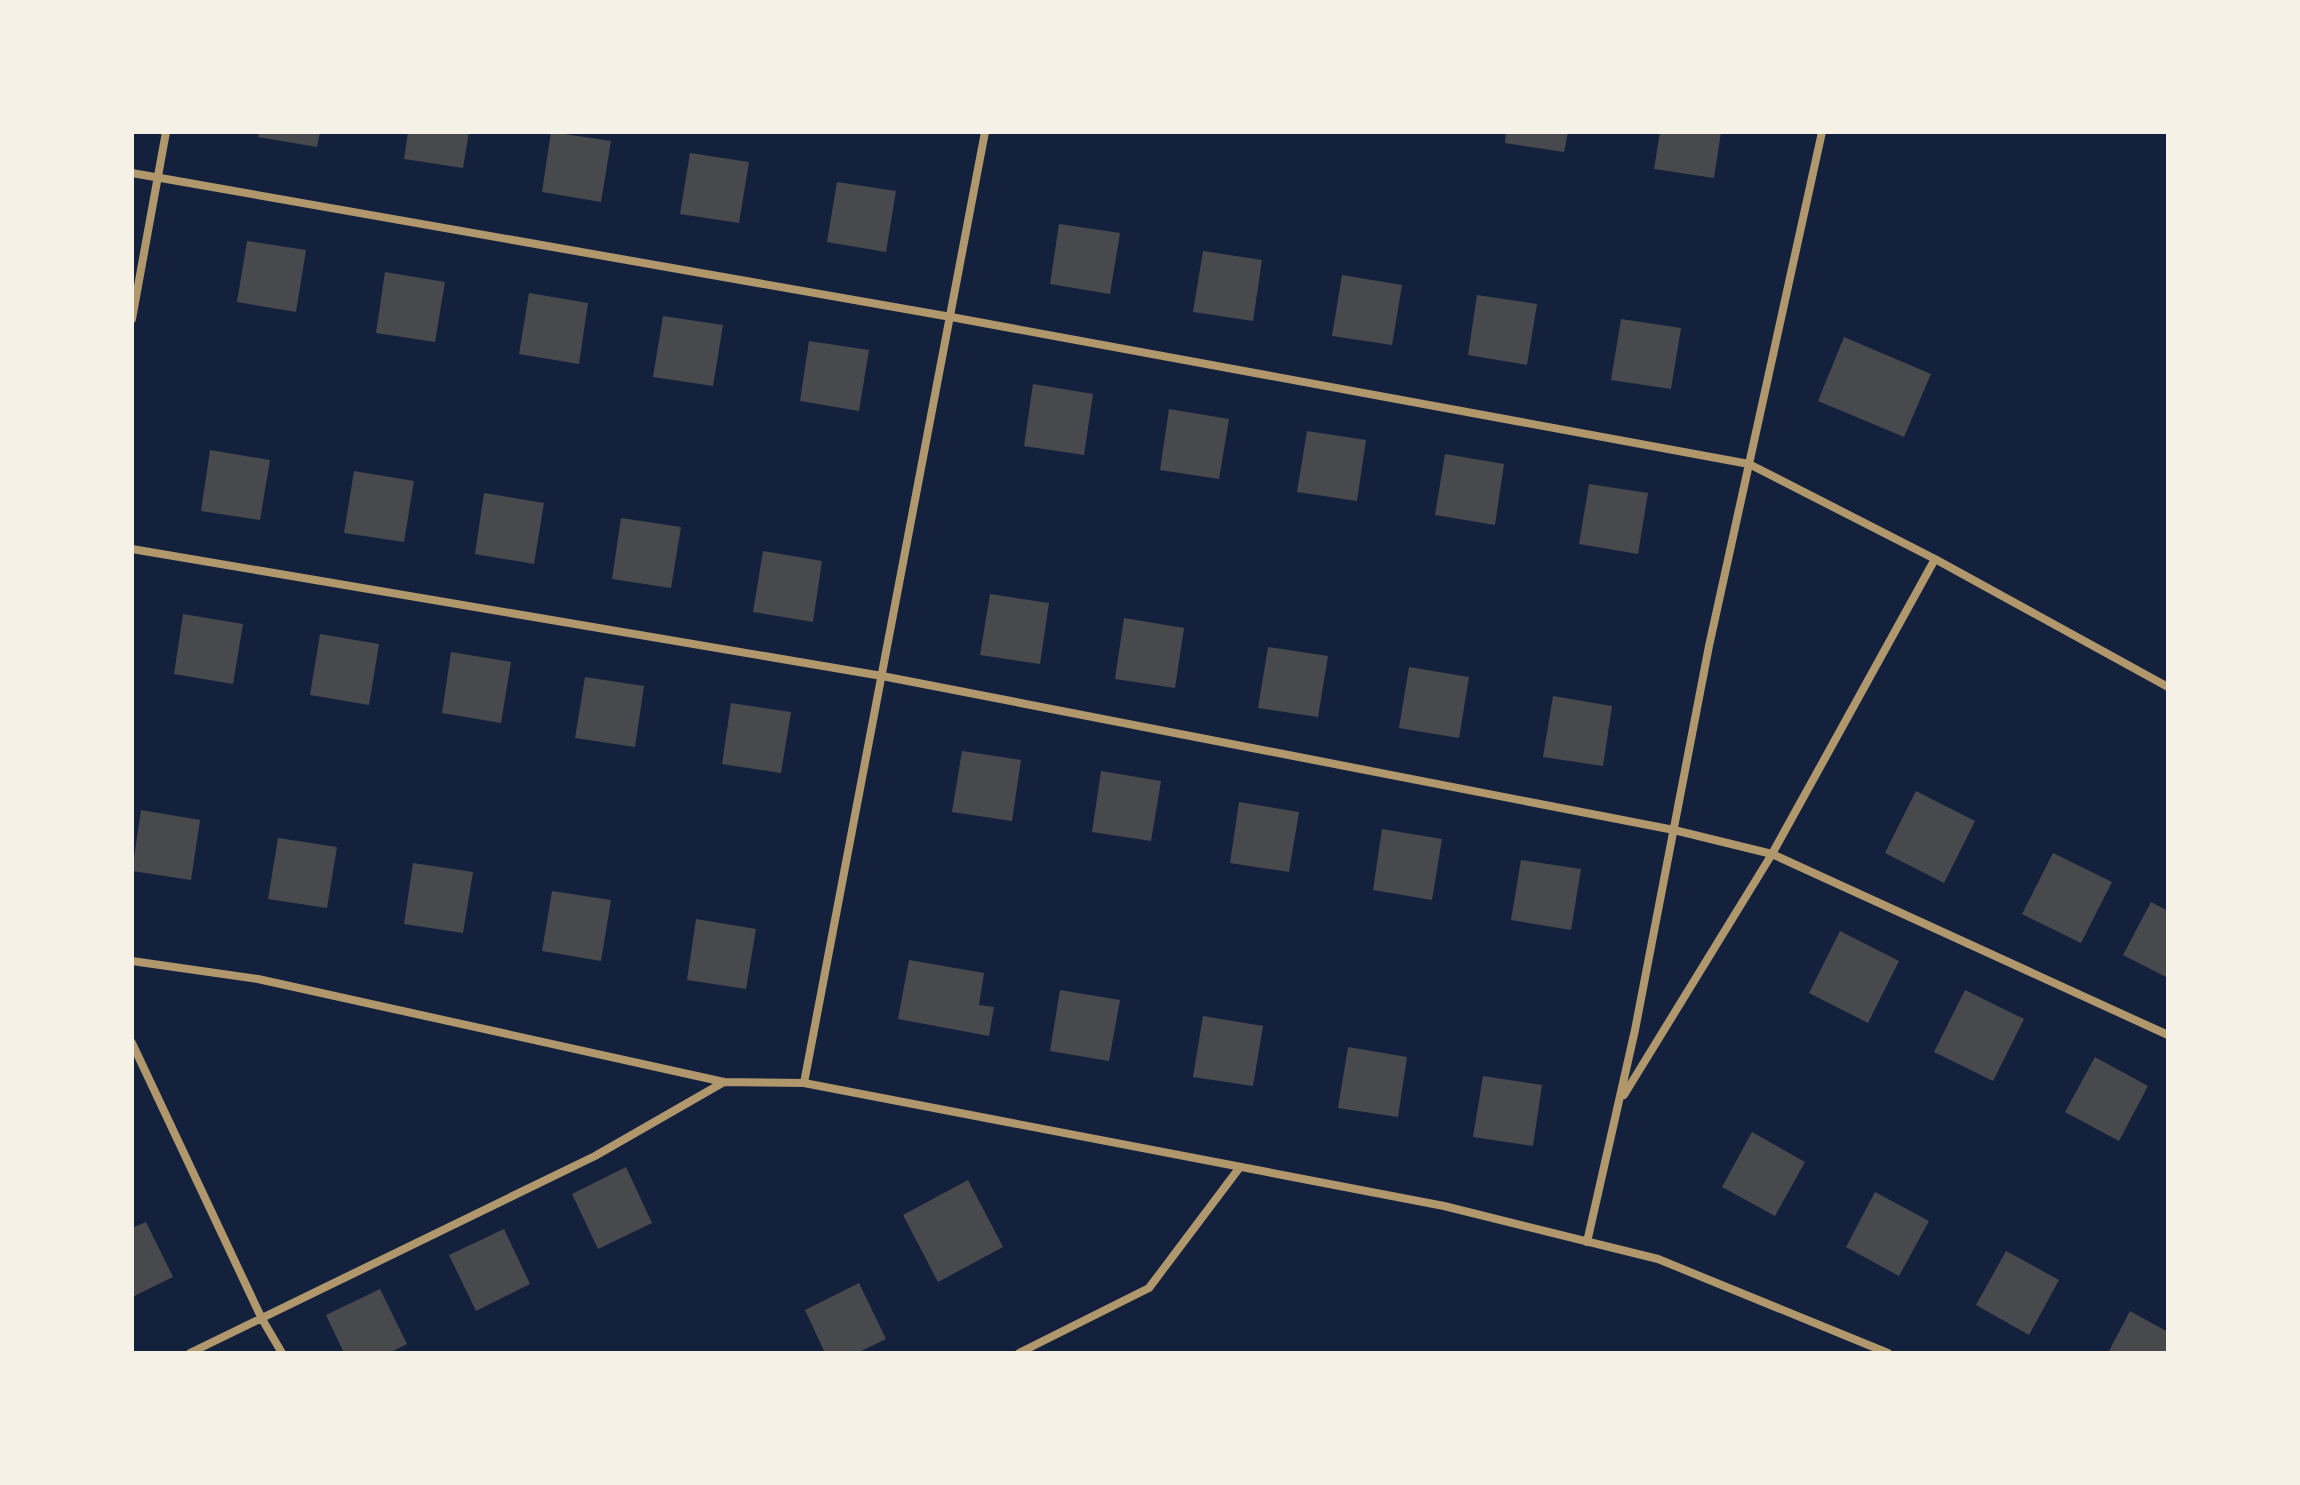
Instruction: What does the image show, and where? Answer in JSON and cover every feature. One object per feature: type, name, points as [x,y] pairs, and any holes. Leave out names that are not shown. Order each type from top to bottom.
[{"type":"street","points":[[132,319],[166,132]]},
{"type":"street","points":[[804,1083],[985,132]]},
{"type":"street","points":[[1587,1242],[1619,1102],[1709,646],[1822,132]]},
{"type":"street","points":[[132,173],[951,317],[1749,464],[1935,559],[2168,687]]},
{"type":"street","points":[[132,549],[882,676],[1674,830],[1772,854],[2168,1035]]},
{"type":"street","points":[[1619,1102],[1772,854],[1935,559]]},
{"type":"street","points":[[132,961],[258,979],[724,1082],[804,1083],[1444,1206],[1658,1259],[1888,1353]]},
{"type":"street","points":[[132,1043],[262,1319],[282,1353]]},
{"type":"street","points":[[190,1353],[595,1156],[724,1082]]},
{"type":"street","points":[[1019,1353],[1149,1288],[1240,1167]]},
{"type":"building","points":[[259,132],[320,132],[317,147],[258,137]]},
{"type":"building","points":[[408,132],[469,132],[463,168],[404,159]]},
{"type":"building","points":[[551,132],[611,141],[601,202],[542,192]]},
{"type":"building","points":[[1506,132],[1568,132],[1564,152],[1505,143]]},
{"type":"building","points":[[1660,132],[1721,132],[1714,178],[1654,169]]},
{"type":"building","points":[[690,153],[749,162],[739,223],[680,214]]},
{"type":"building","points":[[837,182],[896,191],[886,252],[827,242]]},
{"type":"building","points":[[1059,224],[1120,233],[1110,294],[1050,284]]},
{"type":"building","points":[[247,241],[306,250],[296,312],[237,302]]},
{"type":"building","points":[[1203,251],[1262,260],[1253,321],[1193,312]]},
{"type":"building","points":[[385,272],[445,282],[435,342],[376,333]]},
{"type":"building","points":[[1342,275],[1402,285],[1392,345],[1332,336]]},
{"type":"building","points":[[529,293],[588,303],[579,364],[519,354]]},
{"type":"building","points":[[1477,295],[1537,304],[1527,365],[1468,355]]},
{"type":"building","points":[[663,316],[723,325],[713,386],[653,377]]},
{"type":"building","points":[[1621,319],[1681,328],[1671,389],[1611,380]]},
{"type":"building","points":[[1844,337],[1931,374],[1904,437],[1818,401]]},
{"type":"building","points":[[809,341],[869,350],[859,411],[800,401]]},
{"type":"building","points":[[1033,384],[1093,394],[1084,455],[1024,446]]},
{"type":"building","points":[[1169,409],[1229,419],[1219,479],[1160,470]]},
{"type":"building","points":[[1307,431],[1366,440],[1357,501],[1297,492]]},
{"type":"building","points":[[210,450],[270,460],[260,520],[201,511]]},
{"type":"building","points":[[1445,454],[1504,464],[1495,525],[1435,515]]},
{"type":"building","points":[[354,471],[414,481],[404,542],[344,533]]},
{"type":"building","points":[[1589,484],[1648,493],[1638,554],[1579,544]]},
{"type":"building","points":[[484,493],[544,503],[534,564],[475,554]]},
{"type":"building","points":[[621,518],[681,527],[671,588],[612,579]]},
{"type":"building","points":[[763,551],[822,561],[813,622],[753,612]]},
{"type":"building","points":[[990,594],[1049,603],[1040,664],[980,655]]},
{"type":"building","points":[[183,614],[243,624],[233,684],[174,674]]},
{"type":"building","points":[[1124,618],[1184,628],[1175,688],[1115,679]]},
{"type":"building","points":[[320,634],[379,644],[369,705],[310,695]]},
{"type":"building","points":[[1268,647],[1328,656],[1318,717],[1258,708]]},
{"type":"building","points":[[451,652],[511,662],[501,723],[442,713]]},
{"type":"building","points":[[1409,667],[1469,677],[1459,738],[1399,728]]},
{"type":"building","points":[[585,677],[644,686],[635,747],[575,738]]},
{"type":"building","points":[[1553,696],[1612,706],[1603,766],[1543,757]]},
{"type":"building","points":[[731,703],[791,712],[781,773],[722,764]]},
{"type":"building","points":[[962,751],[1021,760],[1012,821],[952,812]]},
{"type":"building","points":[[1101,771],[1161,781],[1151,841],[1092,832]]},
{"type":"building","points":[[1916,791],[1975,821],[1944,883],[1885,853]]},
{"type":"building","points":[[1239,802],[1299,812],[1289,872],[1230,863]]},
{"type":"building","points":[[141,810],[200,820],[191,880],[132,871]]},
{"type":"building","points":[[1382,829],[1442,839],[1432,900],[1373,890]]},
{"type":"building","points":[[278,838],[337,847],[327,908],[268,899]]},
{"type":"building","points":[[2053,853],[2112,882],[2081,943],[2022,914]]},
{"type":"building","points":[[1521,860],[1581,869],[1571,930],[1511,920]]},
{"type":"building","points":[[413,863],[473,872],[463,933],[404,924]]},
{"type":"building","points":[[552,891],[611,900],[601,961],[542,951]]},
{"type":"building","points":[[2151,902],[2168,911],[2168,978],[2123,955]]},
{"type":"building","points":[[696,919],[756,929],[746,989],[687,980]]},
{"type":"building","points":[[1840,931],[1899,961],[1868,1023],[1809,993]]},
{"type":"building","points":[[909,960],[984,973],[979,1005],[994,1007],[989,1036],[898,1019]]},
{"type":"building","points":[[1060,990],[1120,1000],[1109,1061],[1050,1051]]},
{"type":"building","points":[[1965,990],[2024,1019],[1993,1081],[1934,1052]]},
{"type":"building","points":[[1203,1016],[1263,1026],[1253,1086],[1193,1077]]},
{"type":"building","points":[[1348,1047],[1407,1057],[1398,1117],[1338,1108]]},
{"type":"building","points":[[2095,1057],[2148,1086],[2119,1141],[2065,1112]]},
{"type":"building","points":[[1483,1076],[1542,1085],[1533,1146],[1473,1137]]},
{"type":"building","points":[[1752,1132],[1805,1162],[1775,1216],[1722,1187]]},
{"type":"building","points":[[626,1167],[652,1223],[598,1249],[572,1194]]},
{"type":"building","points":[[968,1180],[1003,1247],[938,1282],[903,1215]]},
{"type":"building","points":[[1875,1192],[1929,1221],[1899,1276],[1846,1247]]},
{"type":"building","points":[[146,1222],[173,1277],[132,1297],[132,1228]]},
{"type":"building","points":[[504,1229],[530,1284],[476,1311],[449,1255]]},
{"type":"building","points":[[2006,1251],[2059,1280],[2029,1335],[1976,1305]]},
{"type":"building","points":[[859,1283],[886,1339],[857,1353],[825,1353],[805,1310]]},
{"type":"building","points":[[380,1289],[407,1344],[389,1353],[344,1353],[326,1315]]},
{"type":"building","points":[[2130,1311],[2168,1332],[2168,1353],[2108,1353]]}]
